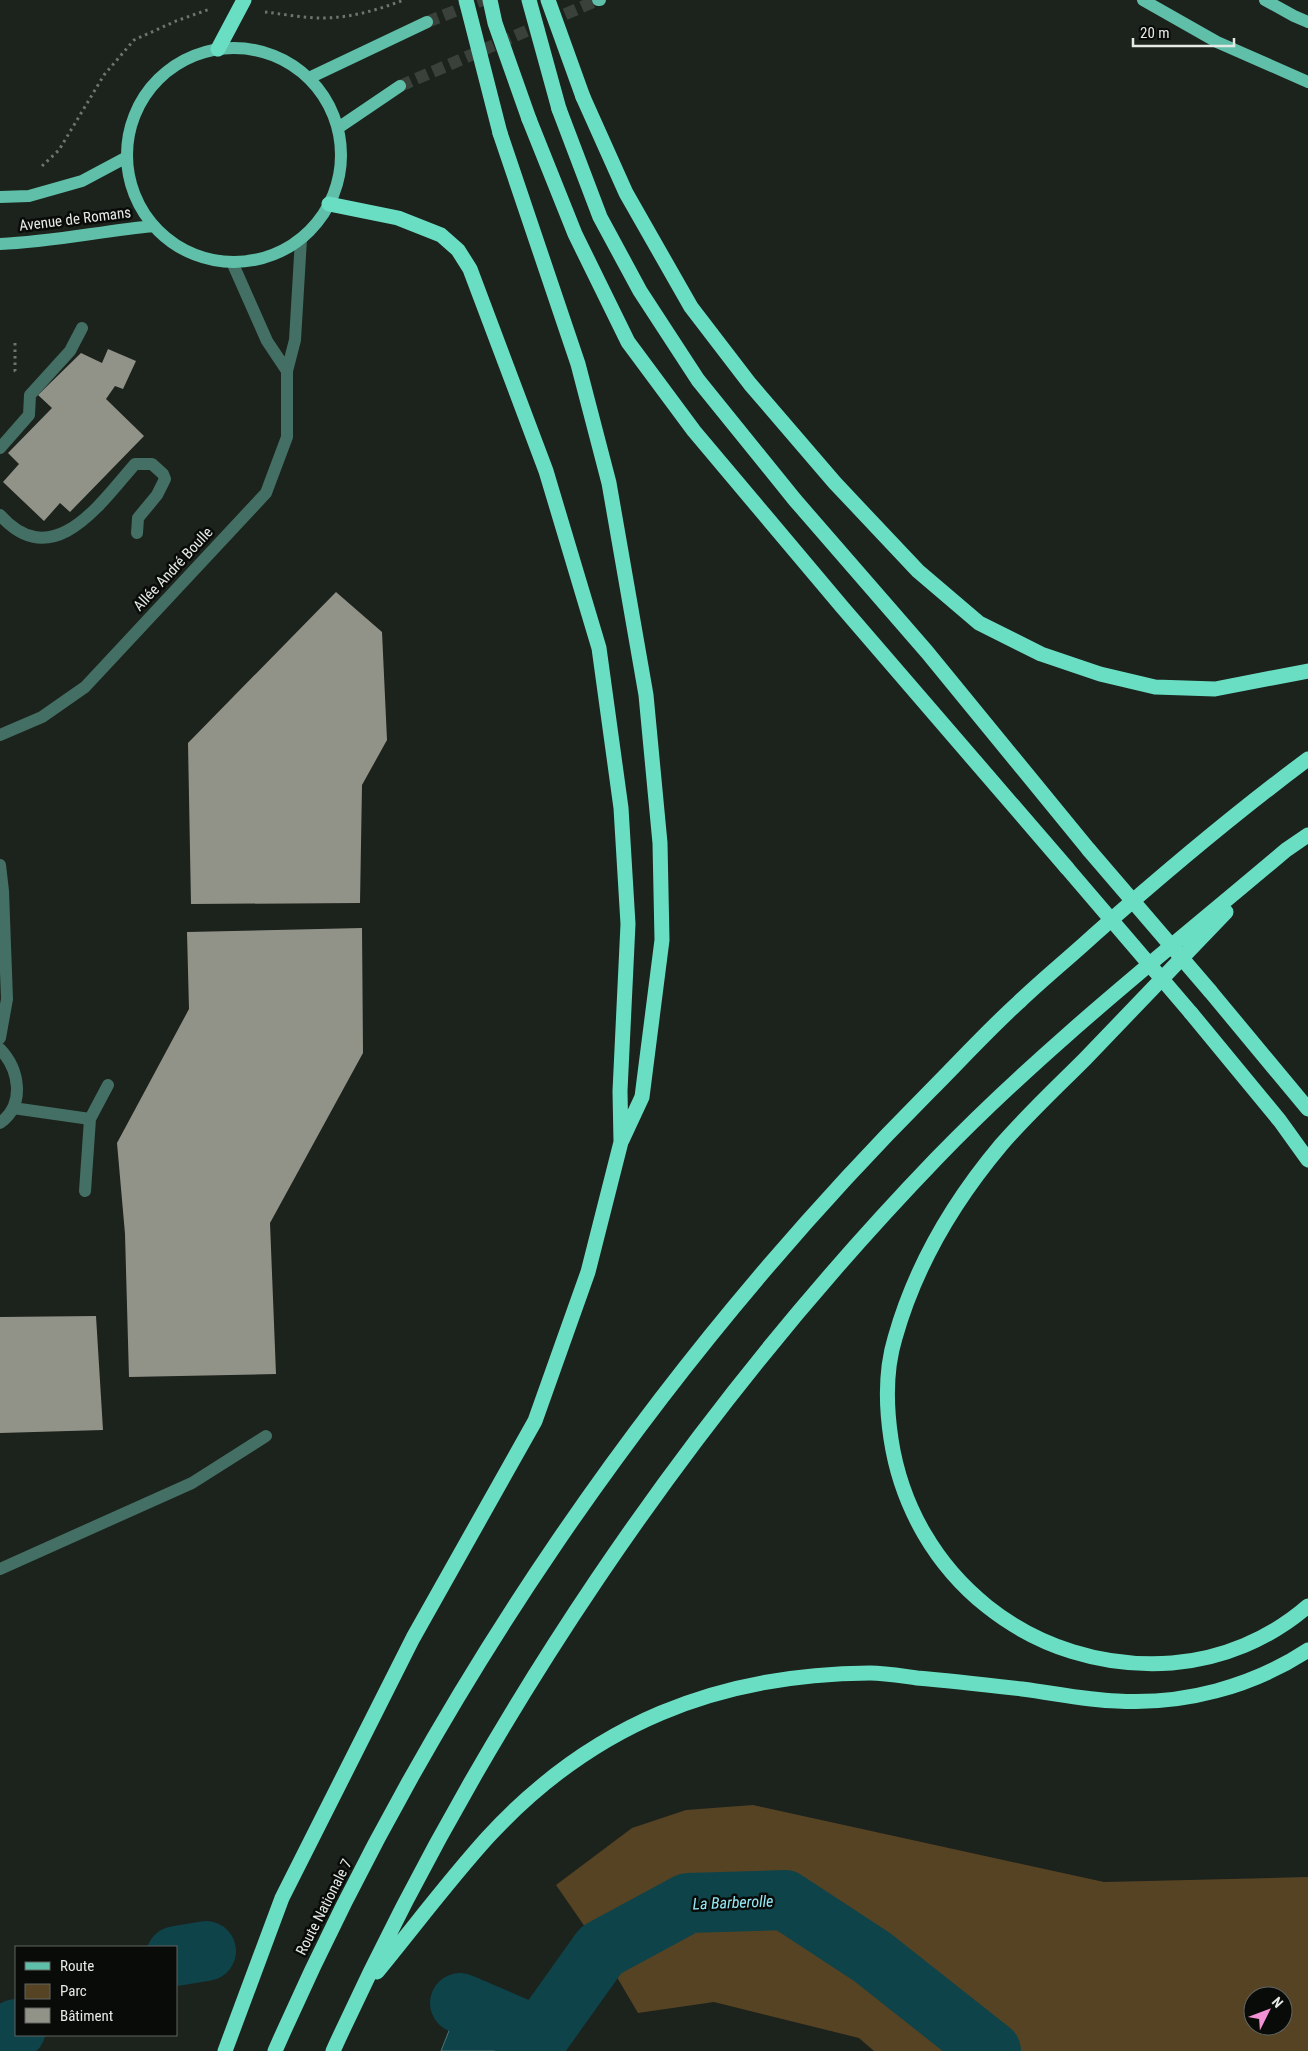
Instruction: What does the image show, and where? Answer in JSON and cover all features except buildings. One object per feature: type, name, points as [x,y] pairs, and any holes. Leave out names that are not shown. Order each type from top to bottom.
[{"type":"highway","points":[[218,49],[244,0]]},
{"type":"highway","points":[[225,2051],[282,1898],[413,1638],[535,1421],[588,1272],[621,1142],[642,1097],[662,940],[660,843],[646,695],[609,483],[578,364],[500,133],[466,0]]},
{"type":"highway","points":[[490,0],[495,23],[529,119],[575,234],[628,342],[694,431],[1191,1013],[1280,1121],[1308,1160]]},
{"type":"highway","points":[[529,0],[559,108],[600,217],[640,292],[698,380],[795,500],[926,652],[1089,850],[1308,1109]]},
{"type":"highway","points":[[548,0],[584,97],[626,194],[691,307],[750,384],[835,483],[918,571],[979,623],[1041,654],[1100,674],[1155,688],[1215,689],[1308,671]]},
{"type":"highway","points":[[329,204],[398,218],[441,235],[458,250],[470,269],[546,472],[599,648],[621,808],[628,924],[620,1091],[621,1142]]},
{"type":"highway","name":"Route Nationale 7","points":[[275,2051],[348,1899],[409,1782],[479,1662],[549,1555],[622,1449],[694,1355],[781,1250],[874,1148],[1016,1005],[1152,884],[1308,759]]},
{"type":"highway","points":[[333,2051],[420,1875],[465,1793],[533,1679],[598,1580],[678,1465],[766,1353],[848,1256],[931,1165],[1029,1068],[1286,850],[1308,835]]},
{"type":"highway","points":[[1286,850],[1002,1145],[965,1193],[923,1263],[907,1302],[894,1340],[888,1374],[887,1403],[895,1465],[918,1523],[934,1550],[971,1594],[1022,1630],[1080,1655],[1109,1661],[1146,1665],[1183,1662],[1221,1655],[1257,1640],[1308,1606]]},
{"type":"highway","points":[[360,1993],[488,1837],[550,1780],[576,1759],[612,1736],[687,1701],[728,1689],[776,1680],[819,1675],[873,1673],[976,1683],[1115,1702],[1148,1702],[1187,1697],[1260,1677],[1290,1662],[1308,1650]]},
{"type":"main road","points":[[1143,0],[1217,42],[1308,82]]},
{"type":"main road","points":[[1265,0],[1308,22]]},
{"type":"main road","points":[[309,78],[428,22]]},
{"type":"main road","points":[[242,48],[267,53],[289,63],[309,78],[327,101],[338,128],[341,154],[339,179],[329,204],[317,223],[301,239],[279,252],[256,260],[232,262],[210,259],[189,252],[170,241],[154,226],[134,194],[127,157],[129,131],[138,107],[152,86],[171,68],[193,56],[218,49],[242,48]]},
{"type":"main road","points":[[338,128],[400,86]]},
{"type":"main road","name":"Avenue de Romans","points":[[0,197],[30,196],[82,181],[127,157]]},
{"type":"main road","name":"Avenue de Romans","points":[[0,244],[29,243],[105,231],[154,226]]},
{"type":"street","name":"Allée André Boulle","points":[[0,735],[42,717],[85,687],[266,493],[287,437],[287,371],[295,340],[301,239]]},
{"type":"street","points":[[232,262],[267,341],[287,371]]},
{"type":"street","points":[[0,448],[29,415],[30,395],[70,351],[82,328]]},
{"type":"street","points":[[0,515],[10,526],[26,536],[56,537],[75,528],[135,464],[152,464],[163,474],[165,480],[157,495],[138,518],[137,533]]},
{"type":"street","points":[[0,865],[7,999],[0,1038]]},
{"type":"street","points":[[0,1049],[10,1059],[16,1075],[17,1092],[13,1108],[0,1123]]},
{"type":"street","points":[[85,1190],[90,1119],[108,1085]]},
{"type":"street","points":[[13,1108],[90,1119]]},
{"type":"street","points":[[0,1570],[192,1483],[266,1436]]},
{"type":"path","points":[[260,11],[321,18],[371,12],[404,0]]},
{"type":"path","points":[[40,168],[59,150],[104,75],[134,40],[176,21],[211,9]]},
{"type":"green space","points":[[753,1805],[1104,1882],[1308,1877],[1308,2051],[874,2051],[859,2038],[714,2002],[638,2013],[601,1950],[556,1885],[632,1828],[686,1810]]},
{"type":"water","points":[[460,2003],[539,2037],[534,2051],[441,2051]]},
{"type":"waterway","name":"La Barberolle","points":[[460,2003],[539,2037],[601,1950],[688,1903],[785,1900],[872,1957],[991,2051]]},
{"type":"waterway","name":"La Barberolle","points":[[178,1956],[206,1951]]},
{"type":"waterway","name":"La Barberolle","points":[[0,2039],[15,2030]]},
{"type":"tunnel","points":[[427,22],[483,0]]},
{"type":"tunnel","points":[[400,86],[598,0]]}]
